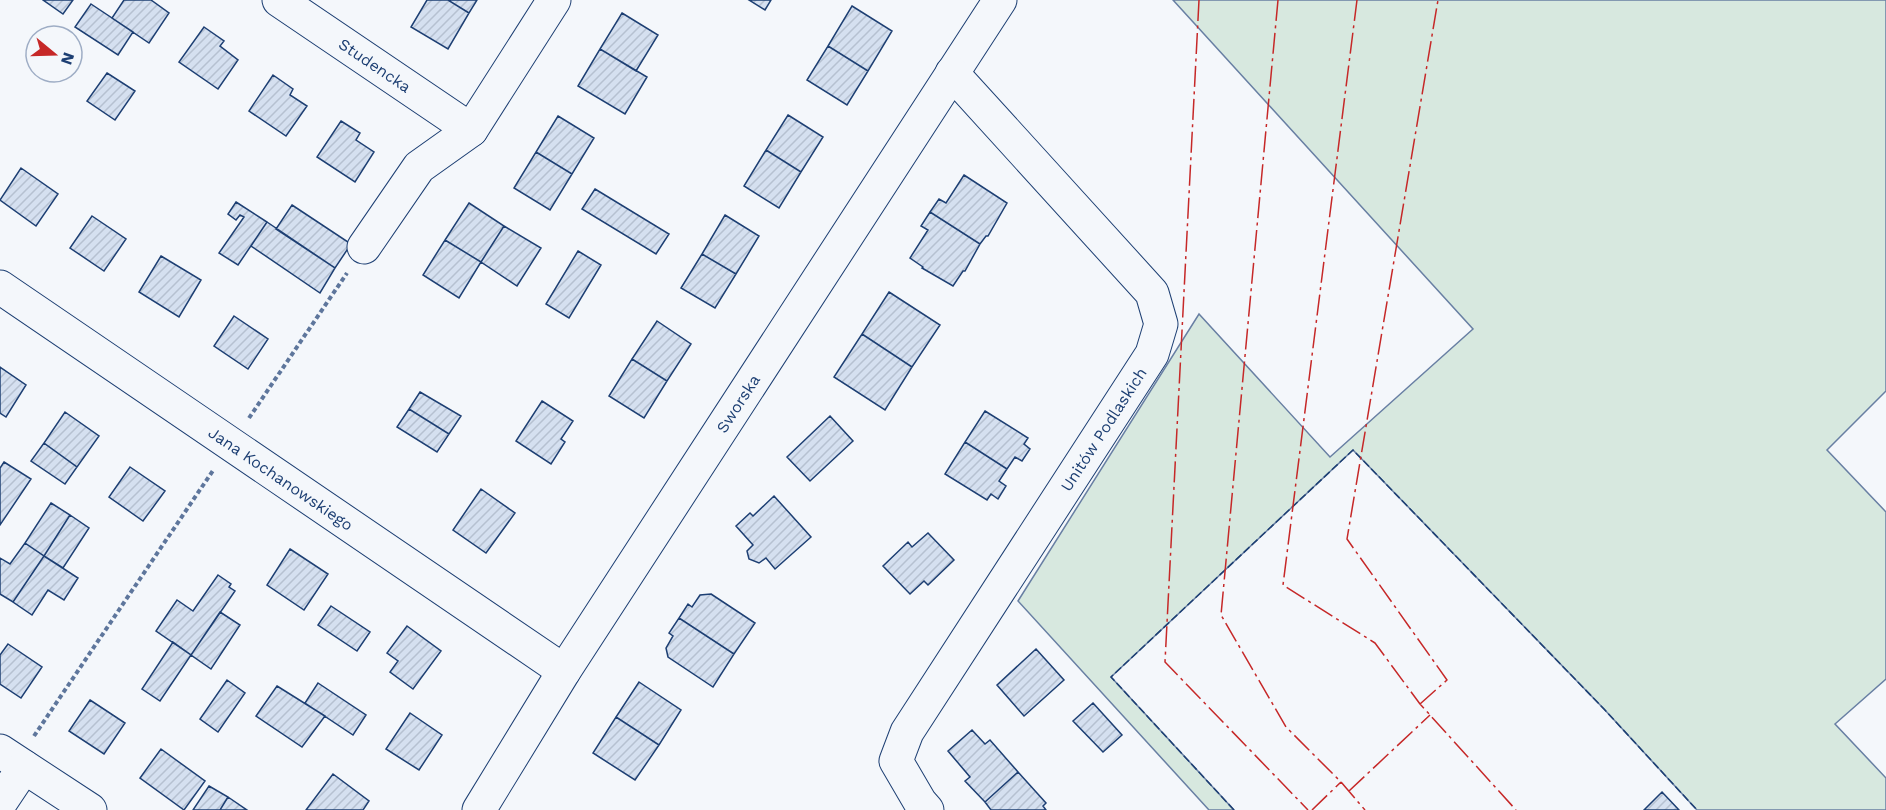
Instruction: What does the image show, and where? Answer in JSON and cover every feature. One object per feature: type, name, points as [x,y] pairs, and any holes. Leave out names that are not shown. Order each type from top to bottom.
[{"type":"street","name":"Studencka","points":[[279,0],[471,130]]},
{"type":"street","points":[[364,247],[419,167],[471,130],[554,0]]},
{"type":"street","name":"Sworska","points":[[482,809],[564,671],[1000,0]]},
{"type":"street","name":"Unitów Podlaskich","points":[[927,810],[896,761],[907,732],[1152,354],[1161,324],[1152,293],[952,74]]},
{"type":"street","name":"Jana Kochanowskiego","points":[[0,287],[564,671]]},
{"type":"street","points":[[0,803],[13,760],[90,810]]},
{"type":"path","points":[[13,760],[364,247]]},
{"type":"shaded area","points":[[1173,0],[1886,0],[1886,391],[1827,450],[1886,512],[1886,679],[1835,724],[1886,778],[1886,810],[1697,810],[1604,709],[1353,450],[1111,677],[1234,810],[1209,810],[1018,601],[1199,314],[1330,457],[1473,329]]},
{"type":"building","points":[[43,0],[73,0],[63,14]]},
{"type":"building","points":[[124,0],[151,0],[169,13],[149,43],[112,18]]},
{"type":"building","points":[[427,0],[448,0],[469,13],[448,49],[411,27]]},
{"type":"building","points":[[448,0],[477,0],[469,13]]},
{"type":"building","points":[[749,0],[771,0],[765,10]]},
{"type":"building","points":[[91,4],[133,32],[118,55],[84,33],[84,24],[77,24]]},
{"type":"building","points":[[852,6],[892,31],[868,71],[828,46]]},
{"type":"building","points":[[622,13],[658,35],[636,71],[600,49]]},
{"type":"building","points":[[204,27],[224,41],[220,46],[238,60],[218,89],[179,62]]},
{"type":"building","points":[[828,46],[868,71],[847,105],[807,80]]},
{"type":"building","points":[[600,49],[647,77],[625,114],[578,86]]},
{"type":"building","points":[[107,73],[135,91],[115,120],[87,101]]},
{"type":"building","points":[[273,75],[293,89],[290,95],[307,106],[286,136],[249,111]]},
{"type":"building","points":[[788,115],[823,137],[801,172],[766,150]]},
{"type":"building","points":[[558,116],[594,138],[572,174],[536,152]]},
{"type":"building","points":[[341,121],[360,133],[356,140],[374,152],[355,182],[317,157]]},
{"type":"building","points":[[766,150],[801,172],[779,208],[744,186]]},
{"type":"building","points":[[536,152],[572,174],[550,210],[514,188]]},
{"type":"building","points":[[21,168],[58,194],[36,226],[0,200]]},
{"type":"building","points":[[964,175],[1007,203],[988,236],[980,244],[930,212],[939,199],[946,203]]},
{"type":"building","points":[[595,189],[669,234],[656,254],[582,209]]},
{"type":"building","points":[[236,202],[267,222],[238,265],[219,253],[244,217],[240,215],[236,220],[228,214]]},
{"type":"building","points":[[469,203],[504,226],[481,262],[445,240]]},
{"type":"building","points":[[292,205],[351,244],[335,268],[276,229]]},
{"type":"building","points":[[930,212],[980,244],[965,271],[953,286],[922,268],[910,258],[928,230],[921,226]]},
{"type":"building","points":[[725,215],[759,236],[736,274],[702,254]]},
{"type":"building","points":[[92,216],[126,239],[104,271],[70,248]]},
{"type":"building","points":[[267,222],[335,268],[320,293],[251,246]]},
{"type":"building","points":[[504,226],[541,248],[517,286],[481,262]]},
{"type":"building","points":[[445,240],[481,262],[459,298],[423,275]]},
{"type":"building","points":[[578,251],[601,265],[569,318],[546,304]]},
{"type":"building","points":[[702,254],[736,274],[715,308],[681,288]]},
{"type":"building","points":[[161,256],[201,280],[179,317],[139,292]]},
{"type":"building","points":[[889,292],[940,325],[912,367],[862,334]]},
{"type":"building","points":[[234,316],[268,339],[248,369],[214,346]]},
{"type":"building","points":[[657,321],[691,344],[667,381],[632,359]]},
{"type":"building","points":[[862,334],[912,367],[885,410],[834,377]]},
{"type":"building","points":[[632,359],[667,381],[644,418],[609,396]]},
{"type":"building","points":[[0,367],[26,385],[6,417],[0,413]]},
{"type":"building","points":[[420,392],[461,416],[449,434],[409,409]]},
{"type":"building","points":[[542,401],[573,421],[561,439],[565,442],[551,464],[516,441]]},
{"type":"building","points":[[409,409],[449,434],[437,452],[397,427]]},
{"type":"building","points":[[985,411],[1028,438],[1024,444],[1030,449],[1022,461],[1015,457],[1007,469],[965,442]]},
{"type":"building","points":[[65,412],[99,436],[77,467],[44,443]]},
{"type":"building","points":[[830,416],[853,441],[810,481],[787,457]]},
{"type":"building","points":[[965,442],[1007,469],[999,481],[1006,486],[998,499],[991,494],[987,500],[945,474]]},
{"type":"building","points":[[44,443],[77,467],[65,484],[31,461]]},
{"type":"building","points":[[4,462],[31,479],[0,525],[0,468]]},
{"type":"building","points":[[130,467],[165,491],[143,521],[109,497]]},
{"type":"building","points":[[481,489],[515,513],[486,553],[453,530]]},
{"type":"building","points":[[774,496],[811,537],[775,569],[766,558],[759,563],[749,559],[747,551],[753,545],[736,526],[750,513],[753,516]]},
{"type":"building","points":[[51,503],[70,515],[44,556],[25,543]]},
{"type":"building","points":[[70,515],[89,528],[63,568],[44,556]]},
{"type":"building","points":[[928,533],[954,560],[928,585],[924,581],[910,594],[883,566],[908,542],[912,547]]},
{"type":"building","points":[[25,543],[44,556],[13,602],[0,594],[0,558],[10,564]]},
{"type":"building","points":[[290,549],[328,574],[304,610],[267,585]]},
{"type":"building","points":[[44,556],[78,578],[64,600],[48,590],[32,615],[13,602]]},
{"type":"building","points":[[218,575],[231,584],[229,587],[235,591],[191,655],[156,631],[177,600],[193,611]]},
{"type":"building","points":[[711,594],[755,623],[734,654],[679,618],[688,604],[692,607],[700,595]]},
{"type":"building","points":[[331,606],[370,632],[357,651],[318,625]]},
{"type":"building","points":[[220,612],[240,625],[211,669],[191,655]]},
{"type":"building","points":[[679,618],[734,654],[713,687],[668,657],[666,648],[673,636],[669,633]]},
{"type":"building","points":[[407,626],[441,651],[413,689],[390,672],[398,661],[387,653]]},
{"type":"building","points":[[173,642],[191,655],[160,701],[142,689]]},
{"type":"building","points":[[8,644],[42,667],[21,698],[0,684],[0,655]]},
{"type":"building","points":[[1036,649],[1064,680],[1024,716],[997,685]]},
{"type":"building","points":[[227,680],[245,693],[218,732],[200,719]]},
{"type":"building","points":[[639,682],[681,710],[659,745],[616,717]]},
{"type":"building","points":[[318,683],[366,715],[353,735],[305,703]]},
{"type":"building","points":[[277,686],[325,716],[302,747],[256,716]]},
{"type":"building","points":[[90,700],[125,723],[104,754],[69,731]]},
{"type":"building","points":[[1093,703],[1122,735],[1103,752],[1073,721]]},
{"type":"building","points":[[410,713],[442,735],[419,770],[386,749]]},
{"type":"building","points":[[616,717],[659,745],[635,780],[593,753]]},
{"type":"building","points":[[972,730],[985,744],[990,740],[1018,772],[985,802],[965,781],[970,777],[948,751]]},
{"type":"building","points":[[161,749],[205,781],[184,810],[140,778]]},
{"type":"building","points":[[1018,772],[1046,803],[1043,806],[1046,810],[991,810],[985,802]]},
{"type":"building","points":[[333,774],[369,801],[363,810],[306,810]]},
{"type":"building","points":[[209,786],[228,797],[220,810],[193,810]]},
{"type":"building","points":[[1662,792],[1679,810],[1644,810]]},
{"type":"building","points":[[228,797],[247,810],[220,810]]},
{"type":"fence","points":[[1234,810],[1111,677],[1353,450],[1604,709],[1697,810]]},
{"type":"power","points":[[1199,0],[1165,662],[1308,810]]},
{"type":"power","points":[[1278,0],[1221,615],[1286,727],[1341,782],[1365,810]]},
{"type":"power","points":[[1357,0],[1283,585],[1375,643],[1420,704],[1516,810]]},
{"type":"power","points":[[1420,704],[1447,680],[1347,539],[1438,0]]},
{"type":"power","points":[[1349,791],[1430,715]]},
{"type":"power","points":[[1312,810],[1341,782]]}]
